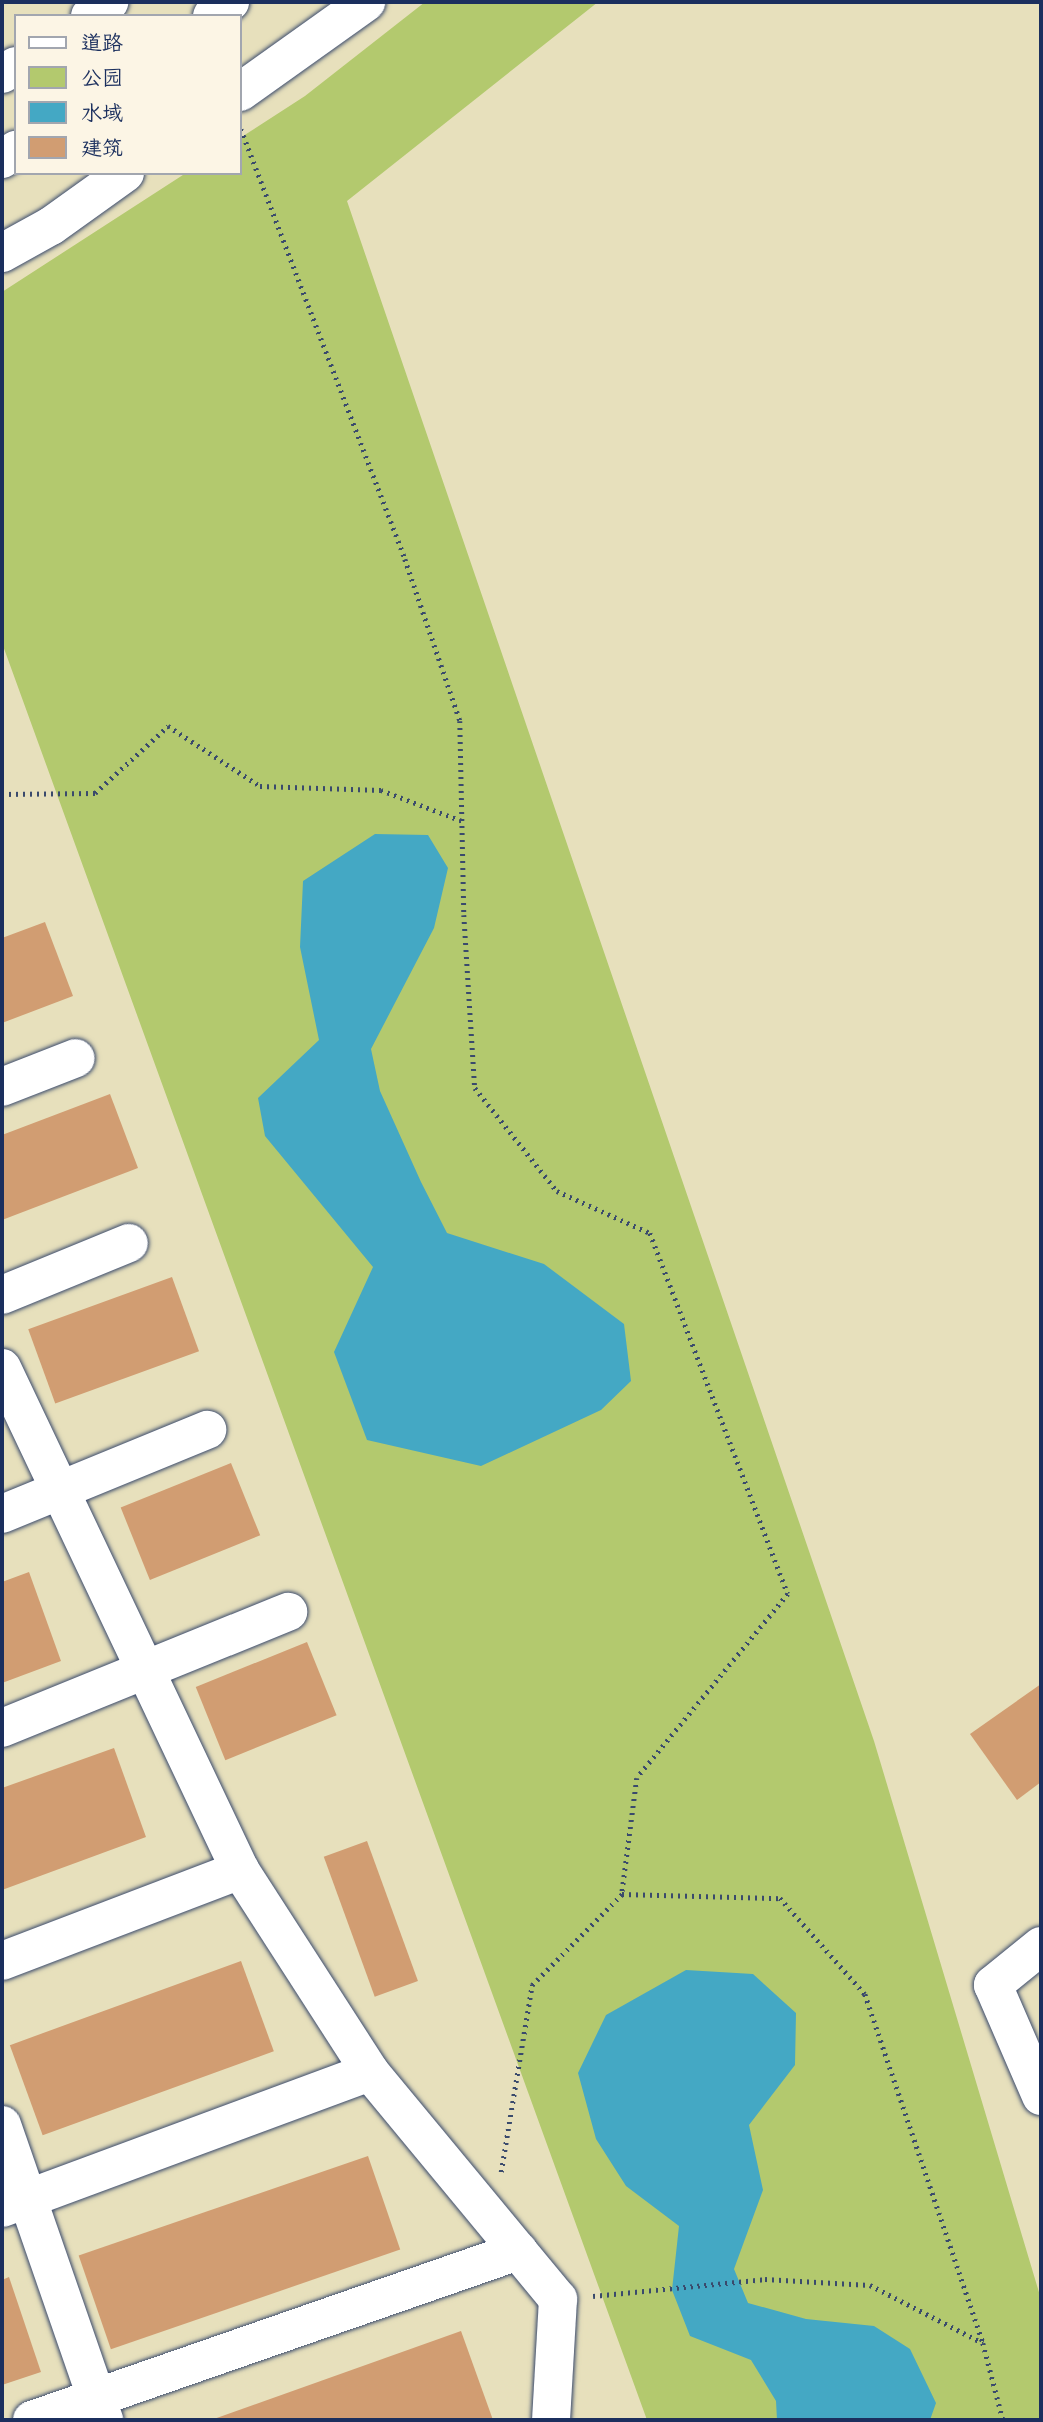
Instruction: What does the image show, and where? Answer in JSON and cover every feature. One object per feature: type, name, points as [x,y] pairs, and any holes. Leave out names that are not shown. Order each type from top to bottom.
[{"type":"street","points":[[93,14],[109,2]]},
{"type":"street","points":[[215,14],[230,2]]},
{"type":"street","points":[[242,91],[366,2]]},
{"type":"street","points":[[2,253],[51,226],[122,175]]},
{"type":"street","points":[[2,1087],[76,1058]]},
{"type":"street","points":[[2,1295],[129,1243]]},
{"type":"street","points":[[2,1368],[240,1870],[370,2072],[558,2300],[551,2420]]},
{"type":"street","points":[[2,1514],[207,1430]]},
{"type":"street","points":[[2,1728],[288,1612]]},
{"type":"street","points":[[2,1961],[240,1870]]},
{"type":"street","points":[[1041,1946],[993,1985],[1041,2096]]},
{"type":"street","points":[[15,2203],[370,2072]]},
{"type":"street","points":[[2,2125],[15,2203],[100,2409]]},
{"type":"street","points":[[32,2420],[100,2409],[518,2251]]},
{"type":"path","points":[[242,132],[405,559],[460,721],[475,1088],[556,1191],[650,1233],[788,1594],[637,1778],[622,1894],[532,1985],[494,2221]]},
{"type":"path","points":[[2,794],[95,793],[168,726],[260,786],[381,790],[462,821]]},
{"type":"path","points":[[622,1894],[780,1898],[865,1994],[984,2343],[1003,2420]]},
{"type":"path","points":[[558,2300],[765,2279],[870,2285],[984,2343]]},
{"type":"green space","points":[[425,2],[598,2],[347,201],[874,1741],[1041,2299],[1041,2420],[647,2420],[2,643],[2,292],[183,175],[242,175],[242,137],[305,96]]},
{"type":"water","points":[[375,834],[428,835],[448,868],[434,928],[371,1049],[380,1091],[421,1182],[447,1233],[544,1264],[624,1324],[631,1381],[601,1410],[481,1466],[367,1440],[334,1352],[373,1267],[265,1136],[258,1098],[319,1040],[300,947],[303,881]]},
{"type":"water","points":[[686,1970],[753,1974],[796,2013],[795,2065],[749,2125],[763,2190],[734,2269],[748,2303],[806,2319],[874,2326],[910,2349],[936,2403],[930,2420],[777,2420],[776,2401],[751,2360],[690,2336],[672,2290],[679,2226],[626,2186],[596,2139],[578,2073],[606,2015]]},
{"type":"building","points":[[45,922],[73,996],[2,1023],[2,938]]},
{"type":"building","points":[[110,1094],[138,1168],[2,1220],[2,1135]]},
{"type":"building","points":[[172,1277],[199,1351],[55,1404],[28,1329]]},
{"type":"building","points":[[231,1463],[260,1535],[150,1580],[121,1508]]},
{"type":"building","points":[[29,1572],[61,1661],[2,1683],[2,1582]]},
{"type":"building","points":[[307,1642],[337,1715],[225,1760],[196,1687]]},
{"type":"building","points":[[1041,1684],[1041,1782],[1017,1800],[970,1734]]},
{"type":"building","points":[[114,1748],[146,1837],[2,1890],[2,1788]]},
{"type":"building","points":[[367,1841],[418,1981],[375,1997],[324,1857]]},
{"type":"building","points":[[241,1961],[274,2051],[43,2135],[10,2045]]},
{"type":"building","points":[[368,2156],[400,2250],[111,2349],[79,2256]]},
{"type":"building","points":[[9,2277],[41,2372],[2,2385],[2,2280]]},
{"type":"building","points":[[461,2331],[493,2420],[211,2420]]}]
